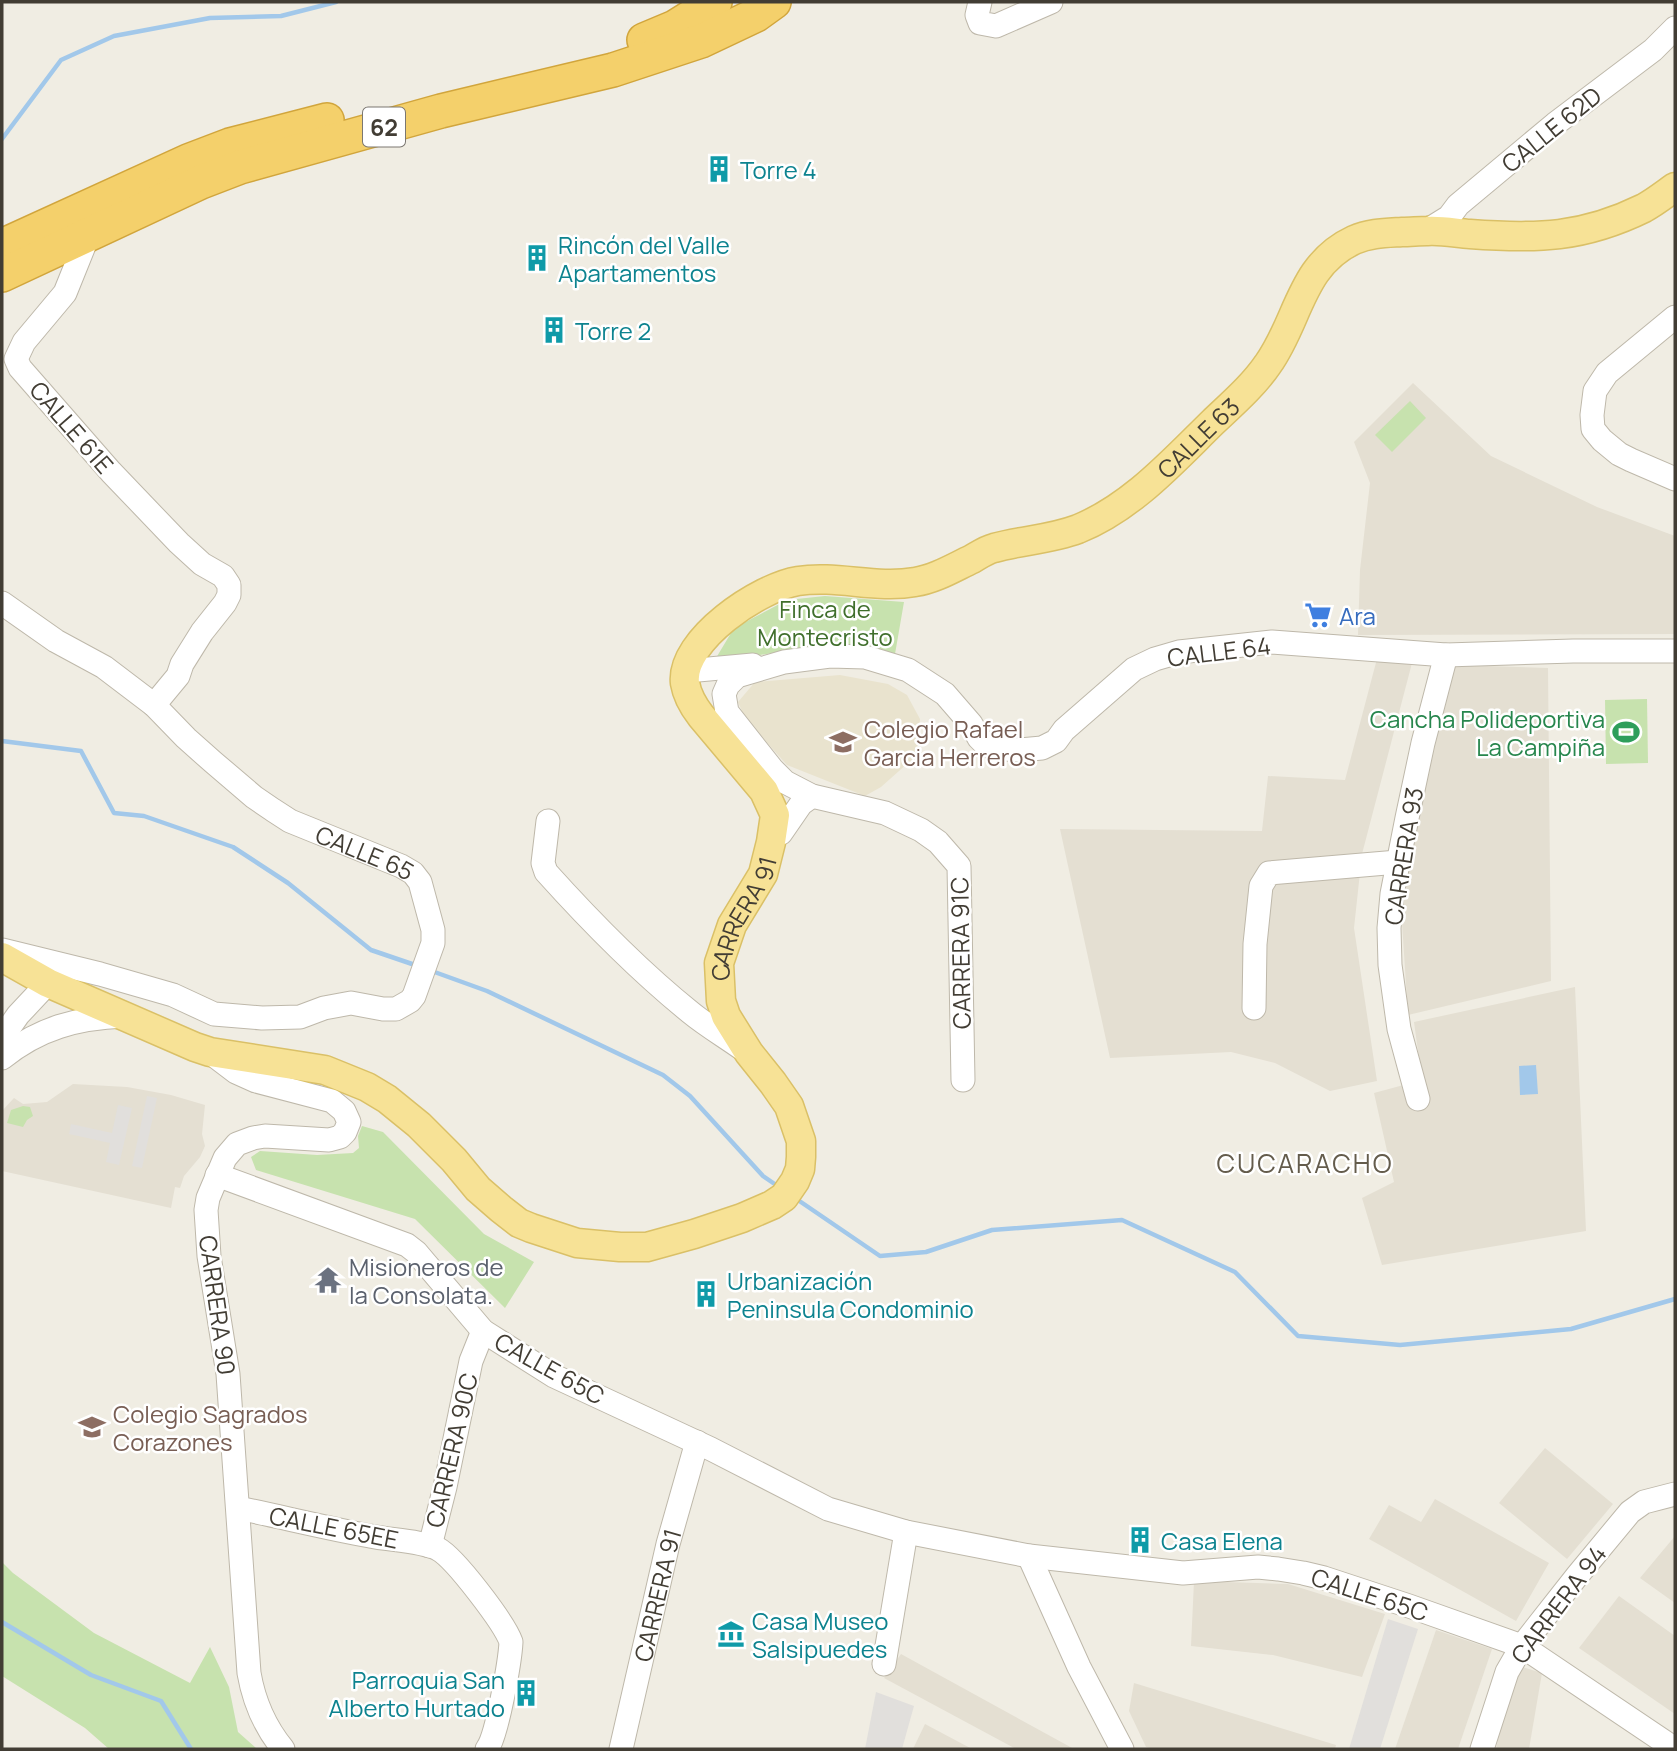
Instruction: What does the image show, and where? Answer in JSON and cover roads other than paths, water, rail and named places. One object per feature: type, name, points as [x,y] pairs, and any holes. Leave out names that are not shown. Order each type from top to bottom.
[{"type":"highway","name":"62","points":[[10,262],[166,171],[230,145],[609,50],[675,27],[716,2]]},
{"type":"highway","name":"62","points":[[10,262],[88,236],[201,182],[240,167],[442,111],[613,71],[701,41],[756,15],[774,2]]},
{"type":"main road","name":"CALLE 63","points":[[687,671],[702,641],[714,628],[734,611],[782,585],[827,579],[912,583],[945,572],[992,549],[1055,536],[1105,516],[1131,499],[1160,474],[1255,381],[1283,338],[1313,274],[1331,255],[1347,244],[1367,235],[1428,230],[1533,237],[1563,235],[1611,222],[1646,207],[1675,187]]},
{"type":"main road","points":[[687,671],[686,687],[701,716],[718,736],[740,746],[790,803],[781,833],[768,859]]},
{"type":"main road","name":"CARRERA 91","points":[[210,1052],[325,1070],[367,1087],[387,1099],[419,1125],[500,1209],[519,1223],[569,1241],[647,1247],[742,1218],[772,1205],[790,1189],[800,1169],[802,1150],[799,1132],[789,1106],[749,1054],[726,1016],[720,988],[719,963],[732,925],[763,874],[768,859],[775,815],[764,791],[760,770]]},
{"type":"main road","points":[[2,957],[48,983],[210,1052]]},
{"type":"street","points":[[980,12],[996,26],[1051,2]]},
{"type":"street","name":"CALLE 62D","points":[[1428,230],[1449,217],[1458,205],[1555,124],[1653,50],[1675,29]]},
{"type":"street","name":"CALLE 61E","points":[[88,236],[65,293],[24,342],[16,359],[20,368],[128,490],[179,543],[202,564],[223,576],[229,585],[228,599],[202,632],[182,664],[178,676],[154,705]]},
{"type":"street","points":[[10,262],[51,270],[59,277],[65,293]]},
{"type":"street","points":[[1675,317],[1606,373],[1595,391],[1592,415],[1593,429],[1619,454],[1675,479]]},
{"type":"street","name":"CALLE 65","points":[[2,603],[56,640],[104,667],[154,705],[213,762],[273,810],[290,821],[413,873],[422,888],[433,930],[432,951],[418,989],[410,1001],[396,1009],[351,1003],[324,1008],[300,1017],[262,1018],[214,1014],[173,995],[2,950]]},
{"type":"street","name":"CALLE 64","points":[[724,703],[728,685],[737,676],[784,662],[830,656],[865,657],[908,670],[945,694],[985,744],[993,748],[1020,750],[1042,748],[1056,741],[1064,730],[1134,669],[1155,659],[1180,652],[1272,642],[1447,655],[1675,651]]},
{"type":"street","name":"CARRERA 93","points":[[1418,1098],[1399,1029],[1390,965],[1389,928],[1392,894],[1423,743],[1447,655]]},
{"type":"street","points":[[687,671],[784,662]]},
{"type":"street","name":"CARRERA 91C","points":[[724,703],[760,770],[812,796],[885,813],[921,830],[938,842],[959,866],[963,1080]]},
{"type":"street","points":[[781,833],[801,804],[812,796]]},
{"type":"street","points":[[548,821],[543,863],[546,872],[637,967],[691,1013],[749,1054]]},
{"type":"street","points":[[1254,1008],[1255,944],[1261,886],[1269,873],[1398,862]]},
{"type":"street","points":[[2,1038],[48,983]]},
{"type":"street","points":[[2,1058],[23,1042],[69,1022],[124,1016]]},
{"type":"street","name":"CARRERA 90","points":[[210,1052],[236,1072],[256,1081],[332,1101],[344,1111],[348,1122],[345,1132],[330,1140],[265,1136],[237,1144],[228,1153],[217,1175],[206,1210],[207,1234],[228,1374],[251,1684],[266,1726],[283,1749]]},
{"type":"street","name":"CALLE 65C","points":[[217,1175],[407,1245],[416,1252],[482,1331],[554,1376],[697,1442],[828,1508],[906,1532],[1029,1556],[1183,1573],[1258,1567],[1303,1573],[1409,1606],[1522,1646],[1675,1749]]},
{"type":"street","name":"CARRERA 90C","points":[[482,1331],[471,1362],[430,1546],[454,1563],[507,1632],[511,1642],[498,1718],[488,1748]]},
{"type":"street","name":"CARRERA 91","points":[[621,1749],[668,1545],[697,1442]]},
{"type":"street","name":"CARRERA 94","points":[[1482,1749],[1507,1672],[1522,1646],[1630,1511],[1644,1502],[1675,1494]]},
{"type":"street","name":"CALLE 65EE","points":[[238,1508],[430,1546]]},
{"type":"street","points":[[884,1664],[906,1532]]},
{"type":"street","points":[[1029,1556],[1079,1667],[1122,1749]]},
{"type":"water","points":[[1536,1065],[1538,1094],[1520,1095],[1519,1066]]},
{"type":"waterway","points":[[2,139],[61,60],[114,36],[210,18],[281,16],[336,2]]},
{"type":"waterway","points":[[2,741],[81,751],[114,813],[144,816],[233,847],[288,883],[371,950],[418,966]]},
{"type":"waterway","points":[[429,970],[487,991],[663,1075],[690,1096],[763,1176],[779,1187]]},
{"type":"waterway","points":[[795,1198],[880,1256],[926,1252],[992,1230],[1122,1220],[1235,1272],[1298,1336],[1400,1345],[1571,1329],[1675,1299]]},
{"type":"waterway","points":[[2,1622],[91,1675],[161,1701],[191,1749]]},
{"type":"place","name":"Torre 4","points":[[719,169]]},
{"type":"place","name":"Rincón del Valle Apartamentos","points":[[537,258]]},
{"type":"place","name":"Torre 2","points":[[554,330]]},
{"type":"place","name":"Ara","points":[[1318,615]]},
{"type":"place","name":"Cancha Polideportiva La Campiña","points":[[1626,732]]},
{"type":"place","name":"Colegio Rafael Garcia Herreros","points":[[843,742]]},
{"type":"place","name":"Misioneros de la Consolata.","points":[[328,1280]]},
{"type":"place","name":"Urbanización Peninsula Condominio","points":[[706,1294]]},
{"type":"place","name":"Colegio Sagrados Corazones","points":[[92,1427]]},
{"type":"place","name":"Casa Elena","points":[[1140,1540]]},
{"type":"place","name":"Casa Museo Salsipuedes","points":[[731,1634]]},
{"type":"place","name":"Parroquia San Alberto Hurtado","points":[[526,1693]]},
{"type":"district","name":"CUCARACHO","points":[[1305,1163]]},
{"type":"park label","name":"Finca de Montecristo","points":[[825,622]]}]
